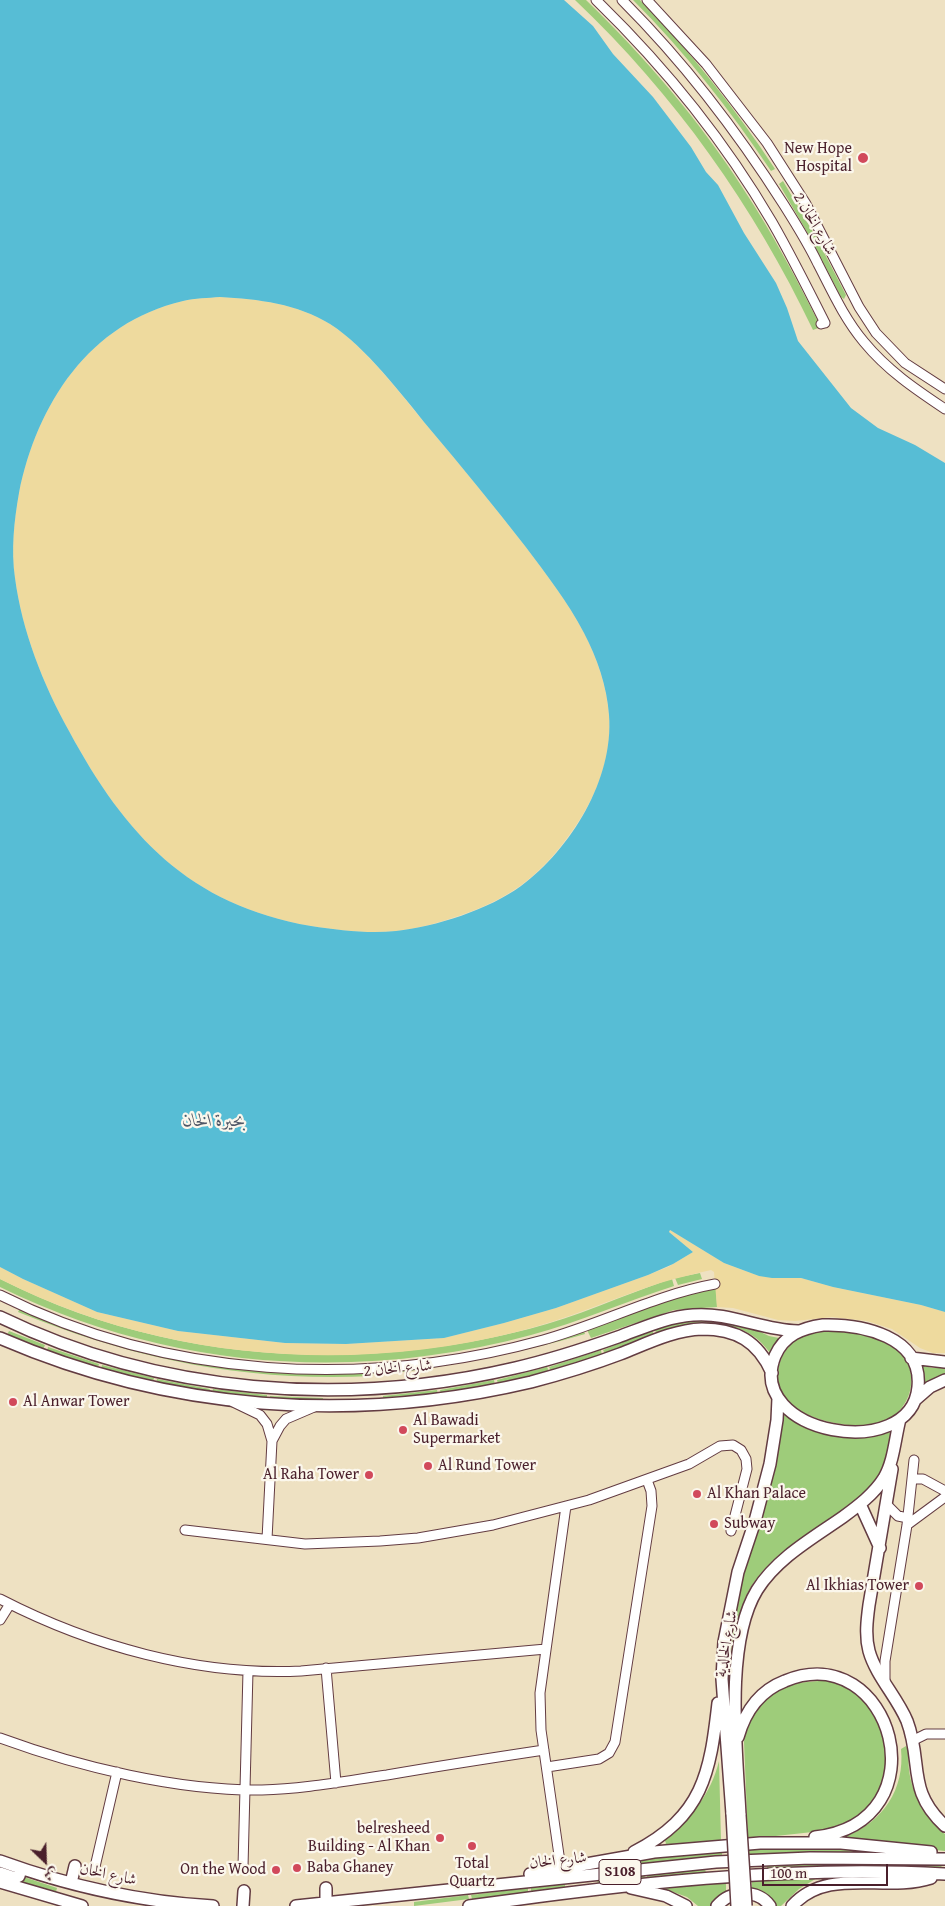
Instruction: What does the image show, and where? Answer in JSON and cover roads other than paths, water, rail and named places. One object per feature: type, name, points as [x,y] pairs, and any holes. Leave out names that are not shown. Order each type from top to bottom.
[{"type":"main road","name":"شارع الخان 2","points":[[0,1317],[71,1348],[143,1368],[230,1384],[318,1390],[404,1386],[488,1374],[561,1356],[659,1322],[690,1315],[727,1316],[775,1329],[798,1331]]},
{"type":"main road","points":[[915,1400],[919,1382],[916,1368],[905,1348],[894,1340],[864,1329],[842,1325],[823,1325],[798,1331],[780,1346],[773,1362],[774,1389],[785,1408],[812,1424],[835,1430],[877,1430],[890,1426],[900,1420],[915,1400],[930,1387],[945,1380]]},
{"type":"main road","name":"شارع الخان 2","points":[[0,1338],[37,1353],[127,1381],[176,1392],[232,1401],[314,1407],[407,1403],[492,1390],[583,1367],[677,1332],[700,1329],[728,1332],[744,1338],[762,1353],[772,1373]]},
{"type":"main road","points":[[911,1358],[945,1362]]},
{"type":"main road","name":"شارع الخالدية","points":[[746,1906],[722,1679],[724,1642],[738,1572],[755,1521],[766,1479],[776,1431],[778,1398]]},
{"type":"main road","name":"شارع الخالدية","points":[[737,1906],[735,1697],[739,1652],[745,1619],[751,1601],[763,1582],[778,1566],[860,1504],[877,1488],[884,1478],[900,1420]]},
{"type":"main road","points":[[892,1452],[892,1471],[870,1600],[867,1635],[870,1655],[906,1721],[912,1741],[916,1773],[921,1793],[931,1811],[945,1826]]},
{"type":"main road","points":[[860,1504],[880,1548]]},
{"type":"main road","points":[[466,1887],[489,1881],[654,1852],[771,1842],[835,1834],[858,1825],[870,1815],[889,1791],[895,1770],[896,1752],[890,1726],[876,1703],[856,1687],[835,1678],[820,1675],[804,1676],[782,1682],[762,1695],[744,1718],[736,1746]]},
{"type":"main road","points":[[618,1858],[644,1846],[665,1832],[683,1814],[698,1793],[712,1755],[722,1679]]},
{"type":"main road","points":[[771,1842],[865,1844],[945,1853]]},
{"type":"main road","name":"شارع الخان","points":[[296,1906],[466,1887],[756,1860],[865,1857],[945,1859]]},
{"type":"main road","name":"شارع الخان","points":[[0,1861],[71,1883],[139,1898],[213,1906]]},
{"type":"main road","points":[[71,1883],[76,1866]]},
{"type":"main road","points":[[0,1873],[15,1878],[19,1876],[21,1869]]},
{"type":"main road","name":"شارع الخان","points":[[469,1906],[679,1880],[766,1874],[862,1872],[943,1875]]},
{"type":"main road","points":[[792,1906],[806,1894],[824,1886],[846,1883],[907,1882],[943,1875]]},
{"type":"main road","points":[[0,1882],[80,1906]]},
{"type":"main road","points":[[624,1886],[666,1896],[686,1906]]},
{"type":"main road","points":[[326,1888],[326,1904]]},
{"type":"main road","points":[[242,1906],[244,1891]]},
{"type":"main road","points":[[717,1906],[728,1897],[745,1894],[760,1897],[770,1906]]},
{"type":"street","points":[[596,0],[667,75],[734,163],[789,253],[825,323],[821,324]]},
{"type":"street","name":"شارع الخان 2","points":[[622,0],[680,61],[737,135],[797,226],[840,307],[856,331],[892,371],[945,409]]},
{"type":"street","name":"شارع الخان 2","points":[[647,0],[706,64],[767,143],[819,228],[868,322],[885,344],[905,363],[945,389]]},
{"type":"street","points":[[840,307],[855,300]]},
{"type":"street","points":[[856,331],[868,322]]},
{"type":"street","points":[[0,1295],[75,1327],[129,1344],[160,1351],[213,1361],[259,1366],[350,1370],[429,1364],[508,1349],[583,1328],[672,1294],[715,1284]]},
{"type":"street","points":[[232,1401],[260,1415],[267,1424],[272,1441],[267,1539]]},
{"type":"street","points":[[272,1441],[277,1430],[286,1420],[314,1407]]},
{"type":"street","points":[[185,1530],[311,1544],[418,1538],[493,1525],[596,1498],[697,1460],[720,1446],[729,1445],[737,1447],[746,1458],[747,1468],[731,1530]]},
{"type":"street","points":[[885,1681],[885,1661],[908,1521],[914,1460]]},
{"type":"street","points":[[913,1479],[923,1479],[945,1491]]},
{"type":"street","points":[[547,1766],[599,1759],[609,1753],[615,1742],[652,1506],[652,1498],[647,1480]]},
{"type":"street","points":[[908,1521],[945,1498]]},
{"type":"street","points":[[887,1504],[898,1516],[908,1521]]},
{"type":"street","points":[[561,1869],[541,1730],[540,1693],[566,1506]]},
{"type":"street","points":[[884,1523],[898,1516]]},
{"type":"street","points":[[0,1599],[68,1630],[106,1643],[168,1658],[248,1671],[271,1672],[326,1668],[546,1649]]},
{"type":"street","points":[[0,1620],[10,1604]]},
{"type":"street","points":[[326,1668],[336,1783]]},
{"type":"street","points":[[243,1867],[248,1671]]},
{"type":"street","points":[[906,1721],[926,1734]]},
{"type":"street","points":[[912,1741],[926,1734],[945,1734]]},
{"type":"street","points":[[0,1738],[28,1748],[117,1772],[183,1785],[245,1790],[336,1783],[544,1750]]},
{"type":"street","points":[[94,1871],[117,1772]]},
{"type":"water","name":"بحيرة الخان","points":[[0,0],[564,0],[593,26],[613,54],[653,97],[691,147],[706,172],[718,185],[744,233],[776,283],[798,341],[851,408],[878,428],[915,445],[945,463],[945,1312],[801,1278],[759,1276],[724,1263],[670,1230],[669,1232],[693,1252],[673,1264],[648,1275],[556,1308],[444,1338],[346,1344],[285,1343],[178,1331],[97,1312],[0,1267]],"holes":[[[220,297],[263,301],[291,307],[318,317],[357,345],[370,358],[478,487],[556,588],[584,633],[601,672],[608,704],[609,739],[597,787],[586,811],[557,853],[539,871],[508,894],[462,916],[428,926],[385,932],[364,932],[311,926],[268,916],[230,901],[196,882],[165,860],[138,833],[113,802],[90,768],[69,731],[42,676],[28,637],[18,598],[13,557],[19,493],[27,460],[39,429],[54,399],[72,372],[95,348],[120,328],[150,312],[183,301]]]},
{"type":"place","name":"New Hope Hospital","points":[[863,158]]},
{"type":"place","name":"Al Anwar Tower","points":[[13,1402]]},
{"type":"place","name":"Al Bawadi Supermarket","points":[[403,1430]]},
{"type":"place","name":"Al Rund Tower","points":[[428,1466]]},
{"type":"place","name":"Al Raha Tower","points":[[369,1475]]},
{"type":"place","name":"Al Khan Palace","points":[[697,1494]]},
{"type":"place","name":"Subway","points":[[714,1524]]},
{"type":"place","name":"Al Ikhias Tower","points":[[919,1586]]},
{"type":"place","name":"belresheed Building - Al Khan","points":[[440,1838]]},
{"type":"place","name":"Total Quartz","points":[[472,1846]]},
{"type":"place","name":"Baba Ghaney","points":[[297,1868]]},
{"type":"place","name":"On the Wood","points":[[276,1870]]}]
